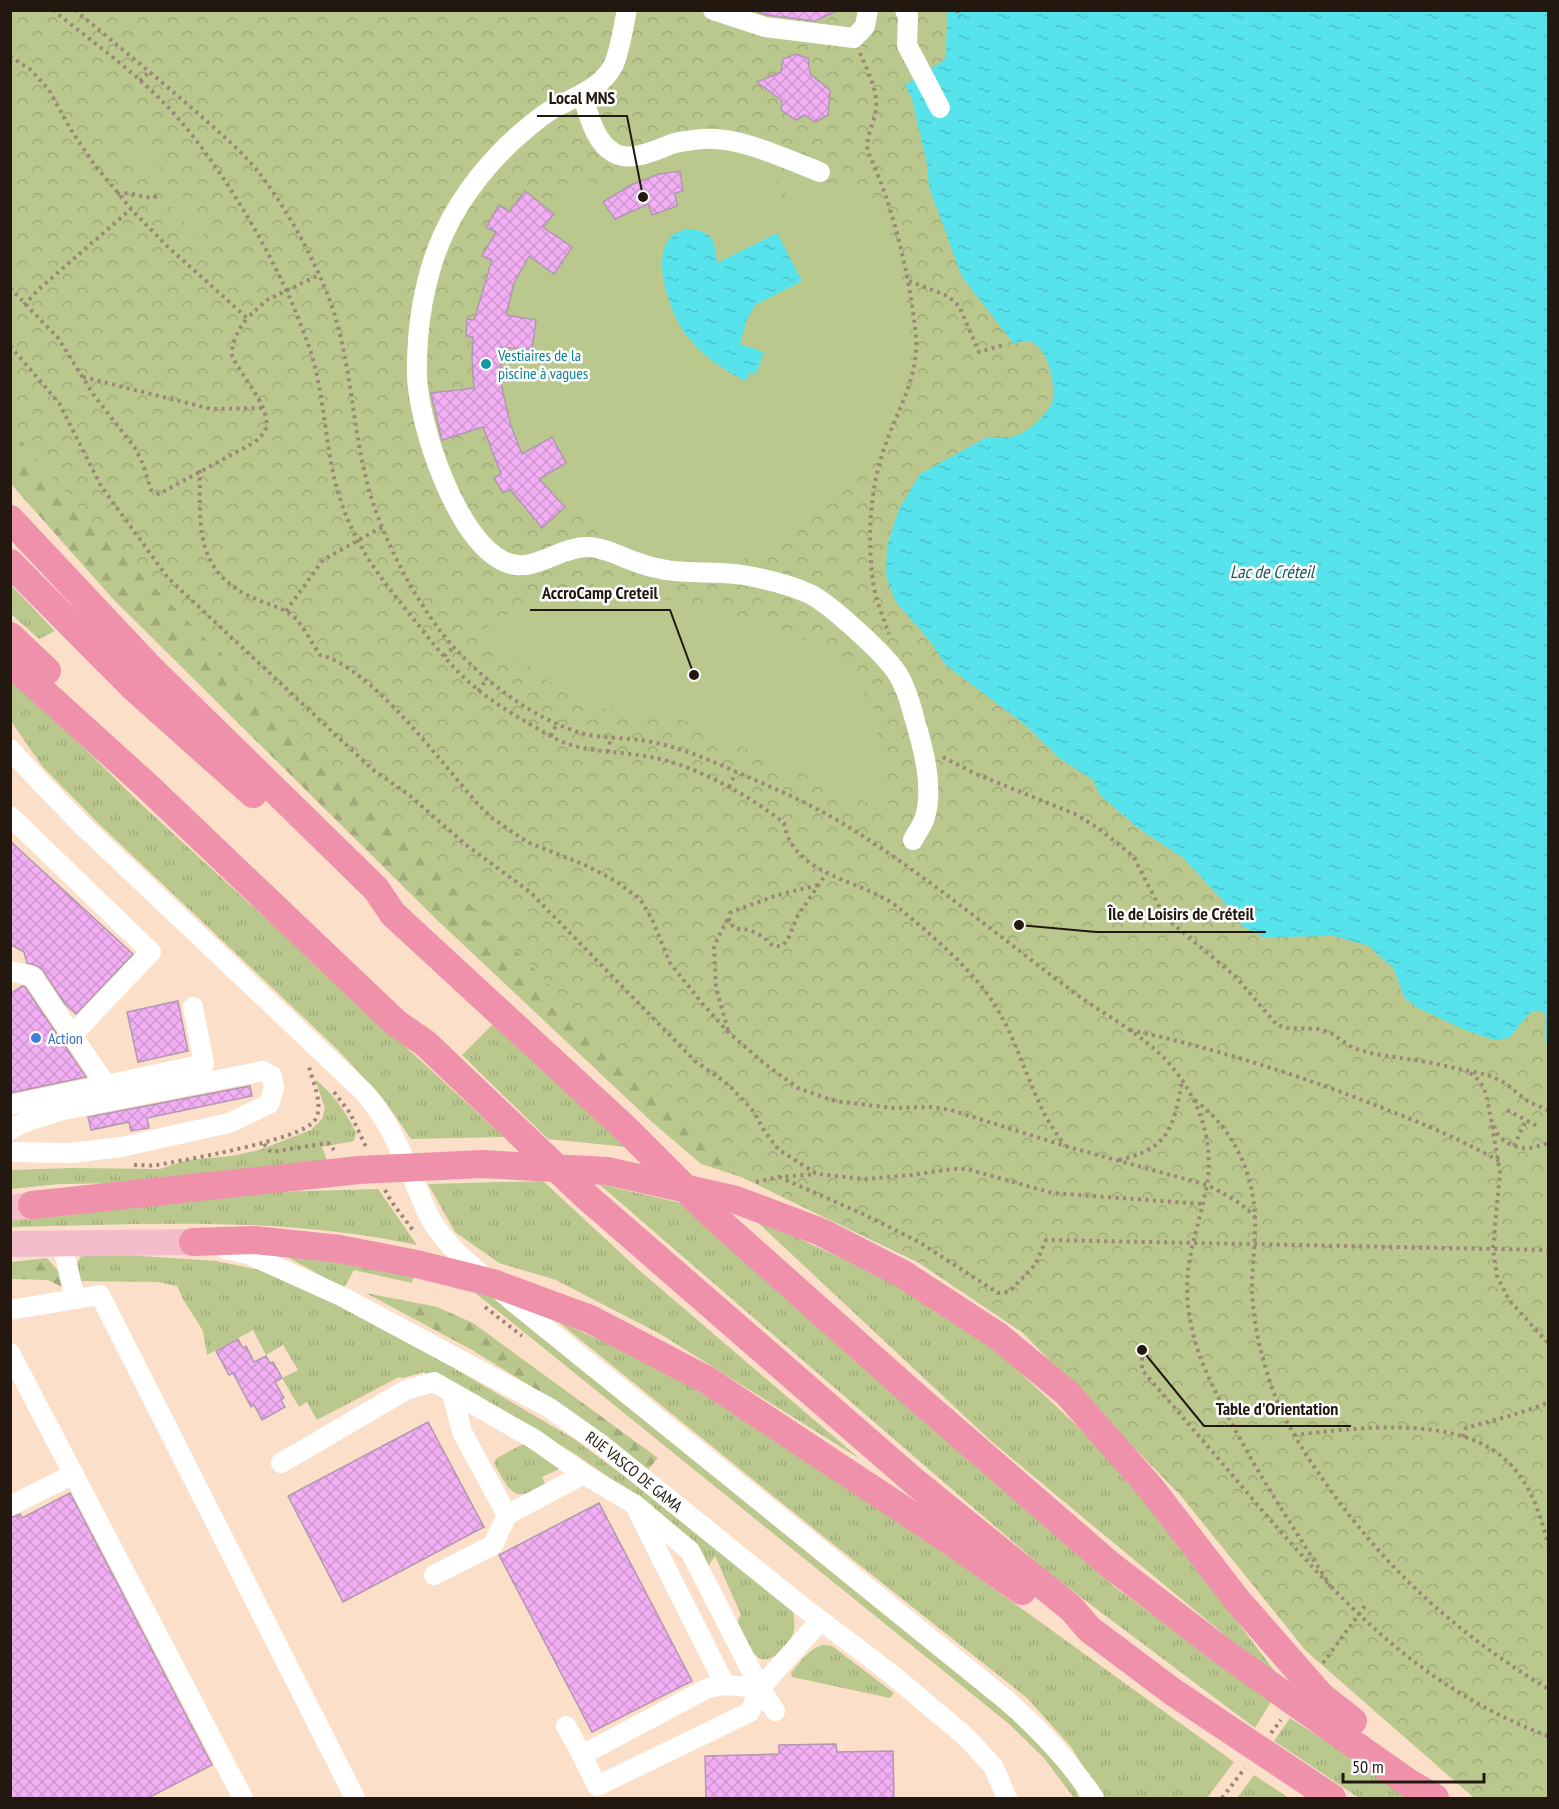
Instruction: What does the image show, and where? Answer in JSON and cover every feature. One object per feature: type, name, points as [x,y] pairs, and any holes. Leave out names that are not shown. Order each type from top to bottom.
[{"type":"highway","points":[[10,519],[152,670],[376,889],[393,914]]},
{"type":"highway","points":[[10,563],[132,686],[367,897],[393,914],[625,1128],[710,1213],[1109,1564],[1225,1653],[1409,1783],[1435,1798]]},
{"type":"highway","points":[[10,636],[404,1016],[424,1043]]},
{"type":"highway","points":[[10,662],[147,786],[396,1023],[424,1043],[587,1197],[916,1483],[1072,1609],[1089,1629],[1173,1692],[1332,1798]]},
{"type":"highway","points":[[18,1206],[359,1170],[482,1164],[607,1171],[736,1200],[820,1232],[903,1274],[998,1336],[1067,1393],[1150,1487],[1237,1600],[1321,1696],[1422,1776],[1443,1798]]},
{"type":"highway","points":[[193,1242],[254,1240],[340,1249],[421,1265],[485,1292],[590,1319],[707,1380],[946,1538],[1066,1621],[1089,1629]]},
{"type":"main road","points":[[10,1244],[193,1242]]},
{"type":"street","points":[[627,10],[614,65],[602,81],[551,110],[496,156],[465,198],[444,234],[429,277],[418,332],[417,379],[425,428],[439,471],[456,506],[480,544],[501,561],[518,567],[537,563],[573,548],[593,547],[644,566],[672,571],[739,574],[777,582],[813,596],[855,628],[895,670],[908,694],[921,745],[928,786],[928,803],[924,821],[913,840]]},
{"type":"street","points":[[713,10],[765,27],[854,38],[864,26],[868,10]]},
{"type":"street","points":[[905,10],[908,16],[907,45],[940,108]]},
{"type":"street","points":[[582,94],[596,132],[605,147],[616,154],[635,157],[678,142],[705,139],[738,142],[820,172]]},
{"type":"street","points":[[10,749],[75,818],[365,1093],[379,1109],[392,1131],[429,1217],[469,1265],[485,1292],[511,1300],[1004,1698],[1052,1742],[1076,1771],[1094,1798]]},
{"type":"street","points":[[10,816],[151,952],[72,1035]]},
{"type":"street","points":[[10,971],[32,976],[106,1085]]},
{"type":"street","points":[[10,1105],[204,1064],[193,1007]]},
{"type":"street","points":[[10,1130],[23,1123],[59,1111],[263,1071],[272,1076],[274,1088],[269,1104],[229,1123],[121,1147],[71,1153],[10,1152]]},
{"type":"street","name":"RUE VASCO DE GAMA","points":[[193,1242],[248,1254],[333,1292],[548,1407],[602,1444],[820,1621],[890,1673],[965,1736],[993,1766],[1007,1798]]},
{"type":"street","points":[[63,1243],[75,1299]]},
{"type":"street","points":[[10,1310],[100,1295],[355,1798]]},
{"type":"street","points":[[10,1353],[243,1798]]},
{"type":"street","points":[[281,1463],[406,1390],[434,1382],[534,1439],[584,1474],[634,1504],[690,1551],[760,1688],[775,1711]]},
{"type":"street","points":[[452,1392],[462,1432],[507,1515]]},
{"type":"street","points":[[10,1506],[74,1474]]},
{"type":"street","points":[[434,1575],[493,1545],[507,1515],[584,1474]]},
{"type":"street","points":[[634,1504],[725,1685]]},
{"type":"street","points":[[566,1726],[601,1792],[750,1712],[760,1688],[820,1621]]},
{"type":"street","points":[[582,1755],[708,1688],[725,1685],[760,1688]]},
{"type":"path","points":[[53,10],[140,81],[176,116],[210,159],[250,223],[286,291],[308,344],[318,376],[334,480],[343,509],[357,541],[370,564],[444,656],[478,691],[551,736],[572,746],[656,758],[729,787],[761,804],[784,823],[786,836],[806,860],[826,874],[875,893],[898,907],[980,984],[996,1007],[1024,1063],[1045,1116],[1065,1146]]},
{"type":"path","points":[[75,10],[228,141],[256,169],[283,208],[319,275],[337,321],[346,359],[366,480],[382,527],[393,551],[440,631],[487,679],[504,692],[557,723],[585,734],[648,741],[684,750],[736,771],[834,818],[898,859],[1091,1006],[1152,1047],[1195,1099],[1223,1125],[1244,1164],[1252,1189],[1255,1217],[1252,1288],[1254,1316],[1260,1346],[1275,1395],[1294,1435],[1338,1501],[1395,1571],[1432,1606],[1474,1640],[1548,1689]]},
{"type":"path","points":[[957,10],[959,18]]},
{"type":"path","points":[[854,38],[876,99],[876,109],[866,145],[888,205],[908,281],[916,332],[914,368],[884,447],[872,505],[870,539],[873,583],[889,636]]},
{"type":"path","points":[[10,56],[31,69],[49,90],[71,130],[117,194],[166,245],[247,318]]},
{"type":"path","points":[[140,81],[149,72]]},
{"type":"path","points":[[117,194],[130,192],[150,198],[160,195]]},
{"type":"path","points":[[24,304],[131,209]]},
{"type":"path","points":[[10,288],[58,339],[105,411],[135,448],[143,464],[148,484],[155,493],[169,490],[200,470],[255,441],[264,433],[267,425],[263,408],[232,356],[231,347],[247,318],[267,300],[319,275]]},
{"type":"path","points":[[908,281],[948,296],[959,306],[979,352],[1003,345]]},
{"type":"path","points":[[10,346],[59,403],[101,486],[168,578],[372,769],[409,795],[465,844],[530,892],[695,1061],[729,1085],[754,1112],[765,1132],[779,1150],[817,1174]]},
{"type":"path","points":[[82,377],[211,409],[263,408]]},
{"type":"path","points":[[200,470],[203,540],[215,571],[248,596],[286,611],[295,618],[320,655],[345,665],[383,696],[492,818],[527,842],[585,865],[614,880],[640,899],[652,919],[670,963],[702,1003],[728,1032],[773,1071],[798,1089],[835,1101],[893,1108],[931,1107],[951,1110],[1065,1146],[1207,1185],[1244,1206],[1255,1217]]},
{"type":"path","points":[[286,611],[323,560],[382,527]]},
{"type":"path","points":[[444,656],[454,646]]},
{"type":"path","points":[[478,691],[487,679]]},
{"type":"path","points":[[551,736],[557,723]]},
{"type":"path","points":[[608,752],[611,737]]},
{"type":"path","points":[[921,745],[976,774],[1075,814],[1098,828],[1133,856],[1159,906],[1173,924],[1235,976],[1277,1025],[1287,1028],[1318,1029],[1331,1033],[1353,1047],[1374,1054],[1488,1075],[1503,1082],[1518,1095],[1548,1110]]},
{"type":"path","points":[[729,787],[736,771]]},
{"type":"path","points":[[730,913],[729,921],[735,929],[753,931],[778,947],[782,946],[788,939],[798,915],[826,874]]},
{"type":"path","points":[[728,1032],[716,988],[714,946],[730,913],[778,895],[818,885]]},
{"type":"path","points":[[1127,1030],[1166,1038],[1260,1064],[1317,1083],[1414,1119],[1449,1134],[1499,1161]]},
{"type":"path","points":[[1467,1071],[1483,1084],[1487,1094],[1499,1161],[1493,1249],[1493,1262],[1497,1276],[1509,1300],[1548,1343]]},
{"type":"path","points":[[1118,1160],[1137,1156],[1150,1150],[1161,1141],[1172,1126],[1182,1081]]},
{"type":"path","points":[[1195,1099],[1206,1135],[1208,1163],[1207,1185],[1191,1244],[1187,1269],[1187,1302],[1192,1330],[1203,1365],[1251,1461],[1332,1588]]},
{"type":"path","points":[[1507,1110],[1537,1126]]},
{"type":"path","points":[[1514,1146],[1526,1120]]},
{"type":"path","points":[[1492,1126],[1503,1140],[1514,1146],[1524,1149],[1548,1143]]},
{"type":"path","points":[[264,1144],[271,1152],[328,1143],[336,1153]]},
{"type":"path","points":[[748,1184],[779,1177],[817,1174],[865,1179],[967,1169],[1052,1193],[1202,1204]]},
{"type":"path","points":[[779,1177],[863,1214],[919,1242],[998,1293],[1010,1292],[1035,1265],[1046,1240],[1548,1250]]},
{"type":"path","points":[[485,1292],[524,1338]]},
{"type":"path","points":[[1143,1350],[1142,1370],[1316,1572],[1359,1615],[1400,1653],[1434,1677],[1473,1701],[1548,1736]]},
{"type":"path","points":[[1463,1437],[1466,1428],[1548,1403]]},
{"type":"path","points":[[1294,1435],[1387,1428],[1424,1430],[1463,1437],[1497,1453],[1516,1471],[1533,1498],[1548,1545]]},
{"type":"path","points":[[1352,1624],[1365,1606]]},
{"type":"green space","points":[[10,11],[1548,11],[1548,1798],[1474,1798],[1306,1651],[1181,1496],[1023,1333],[919,1263],[741,1177],[114,547],[11,429]]},
{"type":"green space","points":[[697,130],[779,165],[773,198],[783,200],[797,170],[883,207],[899,265],[910,322],[912,350],[907,380],[886,434],[868,466],[858,479],[830,503],[779,539],[731,566],[671,562],[637,552],[611,540],[576,514],[551,538],[510,490],[503,493],[494,478],[501,474],[483,427],[438,441],[427,393],[475,388],[472,337],[466,336],[467,319],[474,320],[489,269],[502,273],[505,265],[482,256],[496,233],[486,227],[499,205],[509,212],[525,191],[552,212],[589,181],[595,190]]},
{"type":"green space","points":[[137,141],[167,176],[154,187],[124,152]]},
{"type":"green space","points":[[177,189],[210,228],[198,238],[165,199]]},
{"type":"green space","points":[[10,301],[749,1152],[741,1177],[701,1164],[652,1122],[437,920],[113,599],[11,484]]},
{"type":"green space","points":[[600,584],[722,611],[822,646],[873,704],[890,813],[678,718],[585,706],[479,632],[536,596]]},
{"type":"green space","points":[[11,585],[55,631],[39,639],[11,614]]},
{"type":"green space","points":[[10,681],[28,693],[141,804],[504,1137],[411,1139],[385,1101],[338,1050],[99,824],[42,766],[11,721]]},
{"type":"green space","points":[[496,1021],[627,1147],[548,1139],[462,1055]]},
{"type":"green space","points":[[315,1079],[338,1103],[356,1133],[354,1141],[322,1147],[327,1160],[127,1183],[60,1184],[11,1189],[10,1170],[160,1169],[187,1160],[231,1156],[259,1150],[311,1130],[322,1119],[325,1108]]},
{"type":"green space","points":[[543,1181],[639,1270],[860,1459],[662,1335],[556,1280],[499,1263],[455,1232],[428,1184]]},
{"type":"green space","points":[[599,1184],[694,1206],[871,1372],[1116,1588],[1271,1702],[1255,1728],[1050,1574]]},
{"type":"green space","points":[[378,1189],[417,1245],[366,1236],[265,1226],[164,1224],[11,1227],[10,1218],[239,1193]]},
{"type":"green space","points":[[753,1218],[879,1275],[987,1341],[1077,1426],[1142,1495],[1285,1685],[991,1441]]},
{"type":"green space","points":[[83,1254],[216,1261],[265,1271],[322,1297],[447,1364],[574,1439],[642,1489],[793,1611],[793,1635],[782,1650],[772,1657],[762,1659],[756,1655],[737,1633],[741,1615],[715,1556],[706,1570],[627,1490],[574,1453],[424,1372],[399,1377],[317,1420],[307,1402],[299,1407],[282,1378],[298,1370],[283,1345],[266,1355],[253,1330],[207,1355],[203,1331],[177,1286],[157,1282],[78,1281],[76,1267],[80,1258]]},
{"type":"green space","points":[[287,1257],[415,1271],[412,1283],[354,1270],[344,1288]]},
{"type":"green space","points":[[47,1258],[59,1272],[62,1287],[48,1280],[11,1279],[11,1262]]},
{"type":"green space","points":[[482,1289],[1018,1723],[1061,1767],[1075,1787],[1079,1798],[1074,1798],[1044,1758],[1009,1724],[473,1291]]},
{"type":"green space","points":[[366,1293],[437,1307],[473,1323],[658,1458],[646,1472],[574,1413],[472,1350]]},
{"type":"green space","points":[[556,1320],[659,1367],[856,1489],[1234,1762],[1207,1798],[1102,1798],[1071,1747],[1027,1698]]},
{"type":"green space","points":[[523,1444],[561,1468],[542,1477],[546,1486],[526,1494],[519,1494],[509,1488],[494,1463],[497,1458]]},
{"type":"green space","points":[[823,1645],[832,1646],[894,1693],[890,1698],[792,1677],[791,1673],[806,1656]]},
{"type":"green space","points":[[1290,1718],[1413,1798],[1359,1798],[1274,1741]]},
{"type":"green space","points":[[1254,1775],[1289,1798],[1237,1798]]},
{"type":"water","name":"Lac de Créteil","points":[[947,11],[1548,11],[1548,1047],[1545,1037],[1546,1014],[1538,1010],[1530,1013],[1509,1038],[1494,1040],[1465,1030],[1416,1007],[1404,997],[1394,969],[1369,946],[1335,936],[1263,937],[1242,926],[1219,896],[1183,858],[1138,828],[1100,795],[1093,780],[1059,758],[1024,724],[946,665],[929,640],[896,602],[886,576],[887,546],[899,509],[920,474],[987,437],[1012,437],[1020,434],[1047,412],[1053,395],[1052,376],[1040,349],[1028,341],[1014,344],[962,277],[929,187],[927,164],[912,99],[905,85],[946,59]]},
{"type":"water","points":[[691,229],[699,230],[712,239],[717,263],[777,233],[802,281],[755,305],[747,319],[740,344],[764,352],[756,374],[750,372],[746,381],[721,367],[700,350],[687,336],[672,310],[666,292],[662,258],[666,244],[675,233]]},
{"type":"building","points":[[753,10],[839,10],[815,21],[768,15]]},
{"type":"building","points":[[796,54],[808,58],[810,74],[830,90],[828,115],[815,122],[805,115],[796,120],[781,110],[782,101],[757,82],[781,72],[783,59]]},
{"type":"building","points":[[680,171],[683,191],[675,193],[677,206],[652,215],[648,204],[615,219],[603,202],[631,185],[659,174]]},
{"type":"building","name":"Vestiaires de la piscine à vagues","points":[[525,191],[554,214],[543,227],[572,247],[554,274],[529,256],[514,283],[506,315],[536,320],[532,350],[500,347],[502,389],[511,426],[522,454],[552,437],[566,463],[539,479],[565,507],[542,528],[510,489],[503,493],[494,478],[501,474],[483,427],[442,440],[431,393],[474,388],[473,337],[466,336],[467,319],[474,320],[492,260],[482,256],[496,232],[486,227],[499,205],[509,212]]},
{"type":"building","points":[[10,841],[133,954],[76,1014],[65,1004],[42,969],[27,963],[24,952],[10,944]]},
{"type":"building","name":"Action","points":[[22,986],[25,987],[86,1077],[10,1093],[10,994]]},
{"type":"building","points":[[178,1001],[188,1051],[138,1062],[127,1012]]},
{"type":"building","points":[[250,1086],[252,1096],[147,1118],[149,1128],[131,1131],[129,1122],[91,1130],[88,1117]]},
{"type":"building","points":[[238,1339],[243,1348],[246,1346],[254,1362],[266,1356],[270,1363],[273,1362],[282,1378],[275,1382],[284,1398],[281,1400],[285,1407],[262,1420],[254,1405],[251,1407],[233,1373],[229,1375],[216,1351]]},
{"type":"building","points":[[428,1422],[484,1527],[343,1602],[288,1496]]},
{"type":"building","points":[[70,1493],[212,1765],[148,1798],[10,1798],[10,1518],[20,1514],[22,1518]]},
{"type":"building","points":[[599,1503],[692,1681],[592,1732],[499,1555]]},
{"type":"building","points":[[836,1744],[837,1752],[893,1751],[894,1798],[706,1798],[705,1756],[779,1754],[779,1745]]},
{"type":"place","name":"Local MNS","points":[[643,197]]},
{"type":"place","name":"Vestiaires de la piscine à vagues","points":[[486,364]]},
{"type":"place","name":"AccroCamp Creteil","points":[[694,675]]},
{"type":"place","name":"Île de Loisirs de Créteil","points":[[1019,925]]},
{"type":"place","name":"Action","points":[[36,1038]]},
{"type":"place","name":"Table d'Orientation","points":[[1142,1350]]}]
